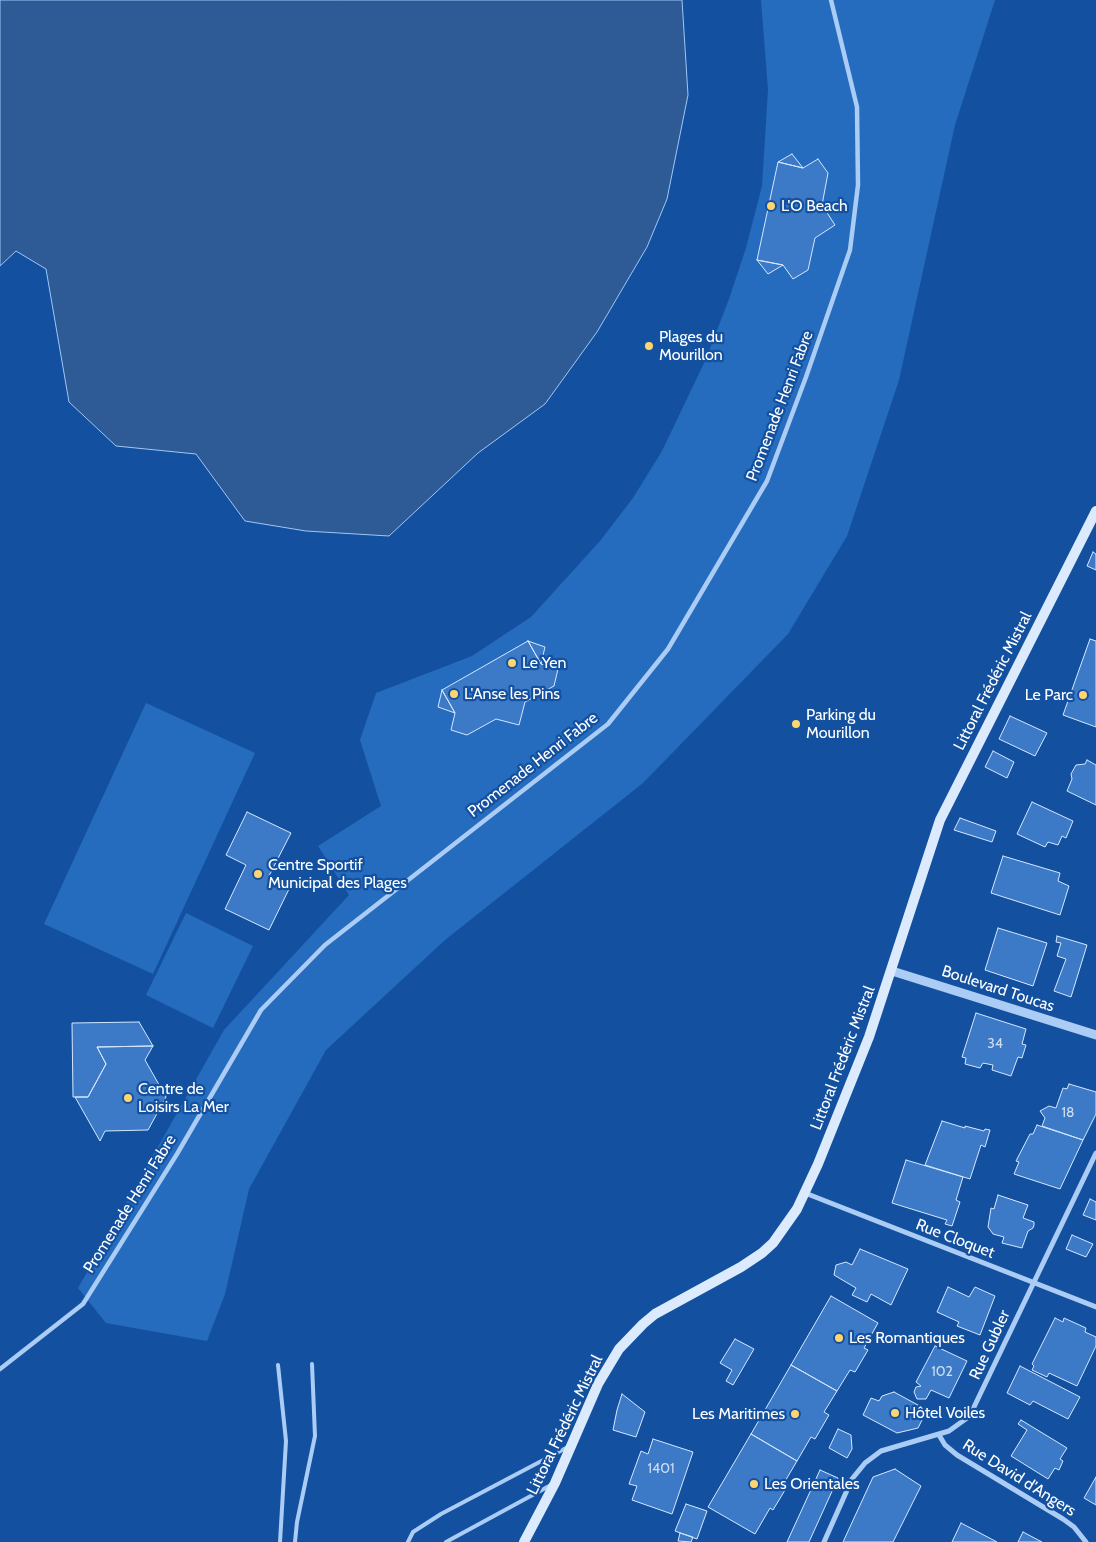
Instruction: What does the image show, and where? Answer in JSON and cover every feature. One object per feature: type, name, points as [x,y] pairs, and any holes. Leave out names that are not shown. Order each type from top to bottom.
[{"type":"main road","name":"Littoral Frédéric Mistral","points":[[524,1542],[555,1483],[607,1368],[619,1349],[642,1324],[670,1304],[741,1267],[762,1253],[781,1232],[805,1194],[856,1074],[892,971],[934,835],[948,802],[1096,511]]},
{"type":"street","name":"Promenade Henri Fabre","points":[[0,1369],[83,1304],[176,1154],[261,1010],[325,945],[608,724],[668,649],[767,481],[806,377],[850,250],[858,185],[857,107],[831,0]]},
{"type":"street","name":"Boulevard Toucas","points":[[892,971],[1096,1035]]},
{"type":"street","name":"Rue Gubler","points":[[824,1542],[848,1486],[865,1463],[886,1449],[939,1435],[958,1425],[973,1409],[1096,1153]]},
{"type":"street","name":"Rue Cloquet","points":[[805,1194],[1096,1307]]},
{"type":"street","name":"Rue David d'Angers","points":[[939,1435],[945,1445],[957,1455],[1063,1519],[1074,1527],[1086,1542]]},
{"type":"lane","points":[[295,1542],[297,1522],[315,1436],[312,1364]]},
{"type":"lane","points":[[278,1365],[286,1441],[280,1542]]},
{"type":"lane","points":[[408,1542],[413,1532],[441,1514],[573,1445]]},
{"type":"lane","points":[[446,1542],[555,1483]]},
{"type":"shaded area","points":[[0,0],[682,0],[688,95],[667,199],[647,247],[597,332],[545,404],[478,453],[389,536],[306,531],[245,521],[196,454],[116,446],[69,402],[46,269],[16,251],[0,266]]},
{"type":"shaded area","points":[[761,0],[995,0],[955,125],[899,380],[847,536],[788,634],[643,783],[445,940],[326,1050],[249,1189],[225,1294],[207,1341],[106,1323],[78,1288],[224,1030],[349,895],[318,846],[381,806],[360,740],[376,693],[472,656],[531,617],[600,541],[633,498],[662,451],[706,359],[729,299],[746,248],[762,186],[768,90]]},
{"type":"shaded area","points":[[146,703],[255,753],[153,974],[44,924]]},
{"type":"shaded area","points":[[186,913],[253,946],[213,1028],[146,995]]},
{"type":"building","points":[[792,154],[803,168],[778,162]]},
{"type":"building","points":[[818,159],[828,173],[822,205],[835,225],[815,238],[808,270],[793,279],[783,265],[757,260],[778,162],[803,168]]},
{"type":"building","points":[[757,260],[783,265],[768,274]]},
{"type":"building","points":[[1093,552],[1096,554],[1096,570],[1087,566]]},
{"type":"building","name":"Le Parc","points":[[1090,639],[1096,641],[1096,727],[1063,715]]},
{"type":"building","points":[[528,641],[541,664],[558,669],[554,686],[525,702],[519,725],[496,719],[467,735],[451,730],[455,713],[442,690]]},
{"type":"building","points":[[528,641],[545,647],[541,664]]},
{"type":"building","points":[[442,690],[455,713],[438,707]]},
{"type":"building","points":[[1010,716],[1047,733],[1035,756],[999,739]]},
{"type":"building","points":[[993,751],[1014,762],[1007,778],[985,767]]},
{"type":"building","points":[[1087,760],[1096,765],[1096,805],[1067,791],[1072,779],[1071,774],[1076,765],[1085,764]]},
{"type":"building","points":[[1032,802],[1073,821],[1066,838],[1062,836],[1058,845],[1048,842],[1045,847],[1017,834]]},
{"type":"building","points":[[247,812],[291,833],[269,876],[290,887],[269,930],[225,909],[246,865],[226,855]]},
{"type":"building","points":[[960,818],[996,831],[992,842],[954,830]]},
{"type":"building","points":[[1003,856],[1060,873],[1058,881],[1069,886],[1060,915],[991,893]]},
{"type":"building","points":[[998,928],[1047,943],[1033,986],[985,970]]},
{"type":"building","points":[[1057,936],[1087,945],[1071,997],[1054,991],[1066,959],[1057,956],[1061,943],[1056,942]]},
{"type":"building","points":[[976,1013],[1026,1029],[1022,1044],[1026,1045],[1022,1058],[1018,1057],[1011,1076],[992,1070],[993,1065],[983,1063],[980,1068],[965,1064],[966,1058],[962,1057]]},
{"type":"building","points":[[139,1022],[153,1046],[97,1047],[106,1064],[88,1097],[73,1097],[72,1023]]},
{"type":"building","points":[[153,1046],[145,1060],[166,1097],[148,1130],[105,1131],[100,1141],[75,1097],[88,1097],[106,1064],[97,1047]]},
{"type":"building","points":[[1069,1084],[1096,1092],[1096,1114],[1083,1140],[1042,1126],[1045,1118],[1040,1111],[1049,1106],[1056,1108],[1063,1088],[1067,1089]]},
{"type":"building","points":[[942,1121],[965,1128],[965,1126],[984,1131],[985,1129],[990,1130],[985,1147],[981,1145],[970,1179],[925,1165]]},
{"type":"building","points":[[1037,1125],[1083,1140],[1060,1189],[1014,1174],[1019,1162],[1016,1161],[1030,1134],[1033,1134]]},
{"type":"building","points":[[906,1160],[963,1177],[956,1200],[960,1202],[952,1226],[945,1224],[947,1220],[892,1203]]},
{"type":"building","points":[[998,1195],[1028,1205],[1023,1218],[1034,1222],[1034,1225],[1028,1231],[1022,1248],[1002,1243],[1004,1237],[993,1234],[988,1227],[991,1208],[994,1209]]},
{"type":"building","points":[[1090,1199],[1096,1202],[1096,1220],[1083,1215]]},
{"type":"building","points":[[1072,1235],[1093,1244],[1086,1257],[1066,1249]]},
{"type":"building","points":[[860,1249],[908,1269],[891,1305],[871,1294],[867,1302],[852,1295],[856,1288],[834,1275],[836,1265],[846,1262],[852,1265]]},
{"type":"building","points":[[948,1287],[969,1297],[975,1287],[995,1296],[980,1335],[957,1326],[959,1322],[937,1312]]},
{"type":"building","name":"Les Romantiques","points":[[831,1296],[878,1323],[864,1348],[868,1350],[855,1372],[850,1370],[837,1391],[791,1365]]},
{"type":"building","points":[[1055,1318],[1063,1322],[1064,1318],[1086,1328],[1085,1332],[1096,1337],[1096,1346],[1077,1386],[1049,1373],[1047,1377],[1032,1370],[1034,1366],[1032,1364]]},
{"type":"building","points":[[735,1339],[754,1349],[733,1385],[726,1381],[732,1370],[720,1363]]},
{"type":"building","points":[[935,1346],[967,1361],[949,1398],[931,1390],[926,1399],[917,1399],[914,1392],[916,1387],[921,1386],[916,1382]]},
{"type":"building","name":"Les Maritimes","points":[[791,1365],[837,1391],[824,1412],[829,1415],[815,1439],[811,1437],[797,1461],[751,1434]]},
{"type":"building","points":[[1020,1366],[1080,1397],[1068,1419],[1033,1401],[1030,1405],[1007,1393]]},
{"type":"building","name":"Hôtel Voiles","points":[[894,1392],[927,1410],[918,1428],[897,1433],[863,1415],[871,1398],[879,1401],[882,1396]]},
{"type":"building","points":[[622,1394],[645,1412],[636,1437],[613,1430]]},
{"type":"building","points":[[1021,1420],[1067,1448],[1060,1459],[1063,1461],[1059,1470],[1055,1468],[1048,1479],[1011,1456],[1027,1430],[1018,1424]]},
{"type":"building","points":[[838,1429],[851,1435],[852,1449],[847,1458],[829,1448]]},
{"type":"building","name":"Les Orientales","points":[[751,1434],[797,1461],[784,1483],[788,1485],[773,1510],[770,1508],[755,1534],[708,1507]]},
{"type":"building","points":[[653,1439],[693,1452],[672,1514],[632,1500],[637,1486],[629,1484],[641,1451],[648,1454]]},
{"type":"building","points":[[895,1469],[921,1486],[893,1542],[843,1542],[873,1477]]},
{"type":"building","points":[[820,1470],[838,1478],[809,1542],[787,1542]]},
{"type":"building","points":[[1096,1477],[1096,1505],[1084,1498]]},
{"type":"building","points":[[686,1504],[707,1511],[697,1539],[675,1531]]},
{"type":"building","points":[[961,1523],[997,1542],[952,1542]]},
{"type":"building","points":[[1023,1532],[1042,1542],[1018,1542]]},
{"type":"building","points":[[680,1533],[693,1537],[691,1542],[678,1541]]},
{"type":"place","name":"L'O Beach","points":[[771,206]]},
{"type":"place","name":"Plages du Mourillon","points":[[649,346]]},
{"type":"place","name":"Le Yen","points":[[512,663]]},
{"type":"place","name":"L'Anse les Pins","points":[[454,694]]},
{"type":"place","name":"Le Parc","points":[[1083,695]]},
{"type":"place","name":"Parking du Mourillon","points":[[796,724]]},
{"type":"place","name":"Centre Sportif Municipal des Plages","points":[[258,874]]},
{"type":"place","name":"Centre de Loisirs La Mer","points":[[128,1098]]},
{"type":"place","name":"Les Romantiques","points":[[839,1338]]},
{"type":"place","name":"Hôtel Voiles","points":[[895,1413]]},
{"type":"place","name":"Les Maritimes","points":[[795,1414]]},
{"type":"place","name":"Les Orientales","points":[[754,1484]]}]
